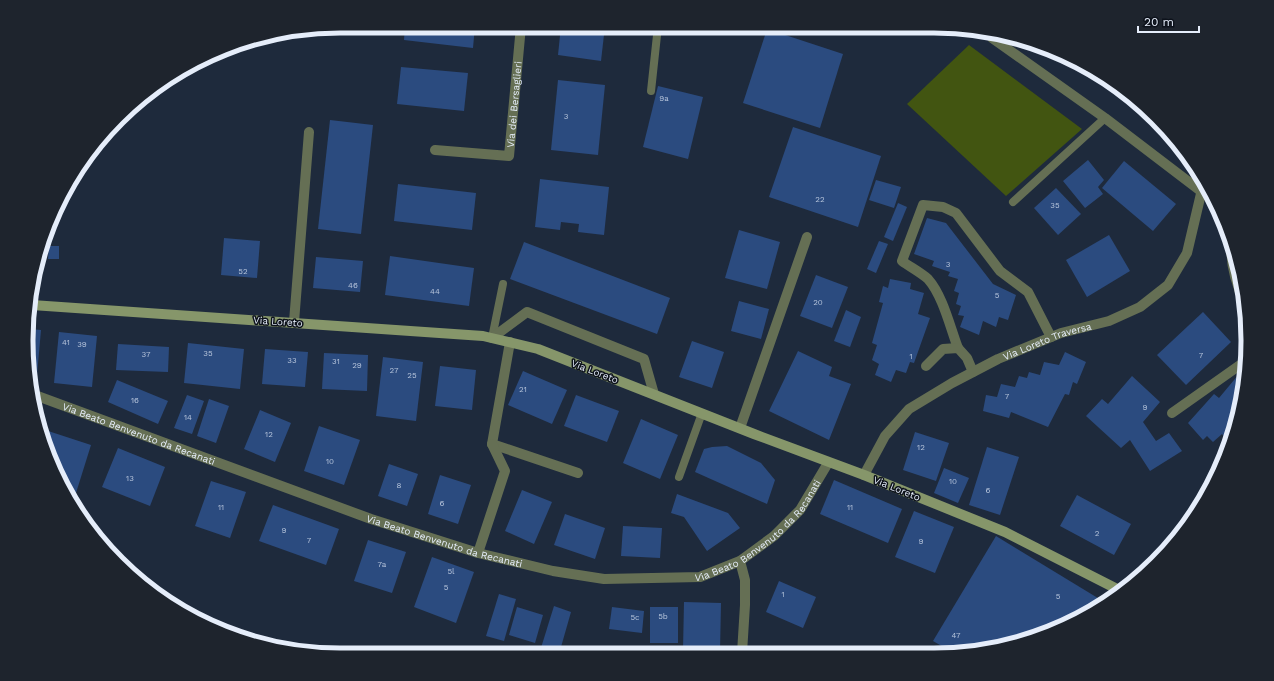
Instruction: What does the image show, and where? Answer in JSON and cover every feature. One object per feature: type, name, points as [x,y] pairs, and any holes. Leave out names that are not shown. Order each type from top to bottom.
[{"type":"street","name":"Via dei Bersaglieri","points":[[435,150],[509,156],[520,33]]},
{"type":"street","points":[[994,39],[1105,118],[1202,192]]},
{"type":"street","points":[[294,322],[309,132]]},
{"type":"street","name":"Via Loreto Traversa","points":[[864,475],[886,436],[910,409],[952,383],[998,359],[1061,333],[1109,321],[1140,308],[1168,285],[1187,253],[1202,192]]},
{"type":"street","points":[[973,372],[967,358],[958,348],[941,302],[934,288],[927,278],[902,261],[923,205],[943,207],[956,213],[1000,271],[1028,292],[1051,337]]},
{"type":"street","points":[[740,428],[807,238]]},
{"type":"street","name":"Via Loreto","points":[[36,304],[484,336],[538,349],[864,475],[1005,532],[1115,588]]},
{"type":"street","points":[[492,338],[527,312],[644,359],[654,394]]},
{"type":"street","points":[[478,553],[504,471],[492,444],[510,342]]},
{"type":"street","points":[[926,366],[943,349],[958,348]]},
{"type":"street","points":[[1172,414],[1240,365]]},
{"type":"street","name":"Via Beato Benvenuto da Recanati","points":[[38,396],[371,519],[478,553],[553,571],[604,579],[700,578],[740,561],[774,536],[800,510],[828,462]]},
{"type":"street","points":[[492,444],[578,473]]},
{"type":"street","points":[[740,561],[745,580],[742,648]]},
{"type":"lane","points":[[650,90],[657,33]]},
{"type":"lane","points":[[1013,202],[1105,118]]},
{"type":"lane","points":[[492,338],[503,284]]},
{"type":"lane","points":[[679,478],[702,413]]},
{"type":"green space","points":[[969,45],[1082,129],[1006,196],[907,104]]},
{"type":"building","points":[[404,33],[474,33],[473,48],[404,40]]},
{"type":"building","points":[[560,33],[604,33],[601,61],[558,55]]},
{"type":"building","points":[[766,33],[779,33],[843,54],[820,128],[743,103]]},
{"type":"building","points":[[401,67],[468,73],[464,111],[397,104]]},
{"type":"building","points":[[558,80],[605,85],[598,155],[551,150]]},
{"type":"building","points":[[658,86],[703,97],[688,159],[643,147]]},
{"type":"building","points":[[330,120],[373,125],[361,234],[318,229]]},
{"type":"building","points":[[793,127],[881,156],[858,227],[769,197]]},
{"type":"building","points":[[1088,160],[1104,180],[1098,187],[1103,194],[1085,208],[1063,181]]},
{"type":"building","points":[[1124,161],[1176,204],[1153,231],[1102,188]]},
{"type":"building","points":[[540,179],[609,187],[604,235],[578,232],[579,224],[561,222],[560,230],[535,227]]},
{"type":"building","points":[[876,180],[901,187],[894,208],[869,200]]},
{"type":"building","points":[[398,184],[476,193],[472,230],[394,221]]},
{"type":"building","points":[[1056,188],[1081,214],[1058,235],[1034,208]]},
{"type":"building","points":[[898,203],[907,207],[893,241],[884,237]]},
{"type":"building","points":[[927,218],[946,223],[993,284],[1016,295],[1008,320],[999,317],[996,327],[983,321],[979,335],[960,327],[964,316],[958,315],[961,306],[956,304],[959,293],[954,291],[958,279],[948,276],[950,272],[932,266],[934,261],[914,254]]},
{"type":"building","points":[[739,230],[780,242],[767,289],[725,278]]},
{"type":"building","points":[[1109,235],[1130,271],[1087,297],[1066,260]]},
{"type":"building","points":[[224,238],[260,241],[257,278],[221,275]]},
{"type":"building","points":[[879,241],[888,244],[876,273],[867,269]]},
{"type":"building","points":[[524,242],[670,298],[657,334],[510,279]]},
{"type":"building","points":[[49,246],[59,246],[59,259],[48,259]]},
{"type":"building","points":[[390,256],[474,268],[469,306],[385,295]]},
{"type":"building","points":[[316,257],[363,261],[360,292],[313,288]]},
{"type":"building","points":[[816,275],[848,287],[832,328],[800,316]]},
{"type":"building","points":[[890,279],[911,283],[910,289],[924,293],[918,314],[930,318],[914,363],[910,362],[906,373],[896,370],[891,382],[875,375],[879,364],[872,360],[877,345],[872,343],[883,303],[879,302],[883,286],[888,288]]},
{"type":"building","points":[[739,301],[769,309],[761,339],[731,331]]},
{"type":"building","points":[[846,310],[861,317],[850,347],[834,341]]},
{"type":"building","points":[[1203,312],[1231,342],[1186,385],[1157,355]]},
{"type":"building","points":[[34,329],[41,330],[37,375],[35,375],[34,361]]},
{"type":"building","points":[[59,332],[97,336],[92,387],[54,383]]},
{"type":"building","points":[[692,341],[724,352],[712,388],[679,377]]},
{"type":"building","points":[[188,343],[244,349],[240,389],[184,383]]},
{"type":"building","points":[[118,344],[169,347],[168,372],[116,370]]},
{"type":"building","points":[[265,349],[308,352],[305,387],[262,384]]},
{"type":"building","points":[[798,351],[832,367],[829,376],[851,384],[829,440],[769,411]]},
{"type":"building","points":[[1065,352],[1086,362],[1077,384],[1073,382],[1069,395],[1065,394],[1048,427],[1011,412],[1009,418],[983,411],[986,395],[997,397],[1001,384],[1015,387],[1019,376],[1027,378],[1029,372],[1040,375],[1044,362],[1059,365]]},
{"type":"building","points":[[324,353],[368,355],[367,391],[322,389]]},
{"type":"building","points":[[383,357],[423,362],[416,421],[376,416]]},
{"type":"building","points":[[440,366],[476,370],[472,410],[435,406]]},
{"type":"building","points":[[523,371],[567,390],[552,424],[508,405]]},
{"type":"building","points":[[1239,374],[1231,420],[1225,438],[1222,434],[1213,442],[1207,436],[1203,440],[1188,423],[1214,394],[1219,398]]},
{"type":"building","points":[[1132,376],[1160,402],[1143,422],[1156,441],[1169,433],[1182,451],[1150,471],[1130,440],[1121,448],[1086,416],[1102,399],[1108,404]]},
{"type":"building","points":[[117,380],[168,401],[158,424],[108,402]]},
{"type":"building","points":[[187,395],[204,401],[192,434],[174,428]]},
{"type":"building","points":[[576,395],[619,411],[607,442],[564,426]]},
{"type":"building","points":[[209,399],[229,406],[216,443],[197,436]]},
{"type":"building","points":[[260,410],[291,423],[275,462],[244,449]]},
{"type":"building","points":[[641,419],[678,435],[660,479],[623,463]]},
{"type":"building","points":[[319,426],[360,440],[344,485],[304,471]]},
{"type":"building","points":[[46,430],[91,445],[76,493],[73,492],[65,477],[56,458]]},
{"type":"building","points":[[915,432],[949,443],[936,481],[903,470]]},
{"type":"building","points":[[727,446],[761,463],[775,480],[767,504],[695,472],[704,449]]},
{"type":"building","points":[[987,447],[1019,457],[1000,515],[969,505]]},
{"type":"building","points":[[118,448],[165,467],[150,506],[102,487]]},
{"type":"building","points":[[389,464],[418,474],[407,506],[378,496]]},
{"type":"building","points":[[944,468],[969,478],[958,503],[934,493]]},
{"type":"building","points":[[440,475],[471,485],[458,524],[428,514]]},
{"type":"building","points":[[834,480],[902,509],[888,543],[820,514]]},
{"type":"building","points":[[211,481],[246,492],[230,538],[195,526]]},
{"type":"building","points":[[522,490],[552,502],[534,544],[505,531]]},
{"type":"building","points":[[677,494],[728,513],[740,528],[707,551],[684,517],[671,513]]},
{"type":"building","points":[[1077,495],[1131,524],[1114,555],[1060,526]]},
{"type":"building","points":[[273,505],[339,529],[326,565],[259,541]]},
{"type":"building","points":[[914,511],[954,527],[935,573],[895,557]]},
{"type":"building","points":[[565,514],[605,528],[595,559],[554,545]]},
{"type":"building","points":[[623,526],[662,528],[660,558],[621,556]]},
{"type":"building","points":[[996,536],[1099,599],[1051,625],[1013,638],[974,645],[944,647],[933,641]]},
{"type":"building","points":[[368,540],[406,552],[392,593],[354,581]]},
{"type":"building","points":[[432,557],[474,572],[456,623],[414,607]]},
{"type":"building","points":[[779,581],[816,597],[803,628],[766,612]]},
{"type":"building","points":[[499,594],[516,599],[504,641],[486,636]]},
{"type":"building","points":[[684,602],[721,603],[720,648],[683,648]]},
{"type":"building","points":[[554,606],[571,612],[561,648],[541,648]]},
{"type":"building","points":[[517,607],[543,615],[535,643],[509,635]]},
{"type":"building","points":[[612,607],[644,611],[642,633],[609,629]]},
{"type":"building","points":[[650,607],[678,607],[678,643],[650,643]]}]
